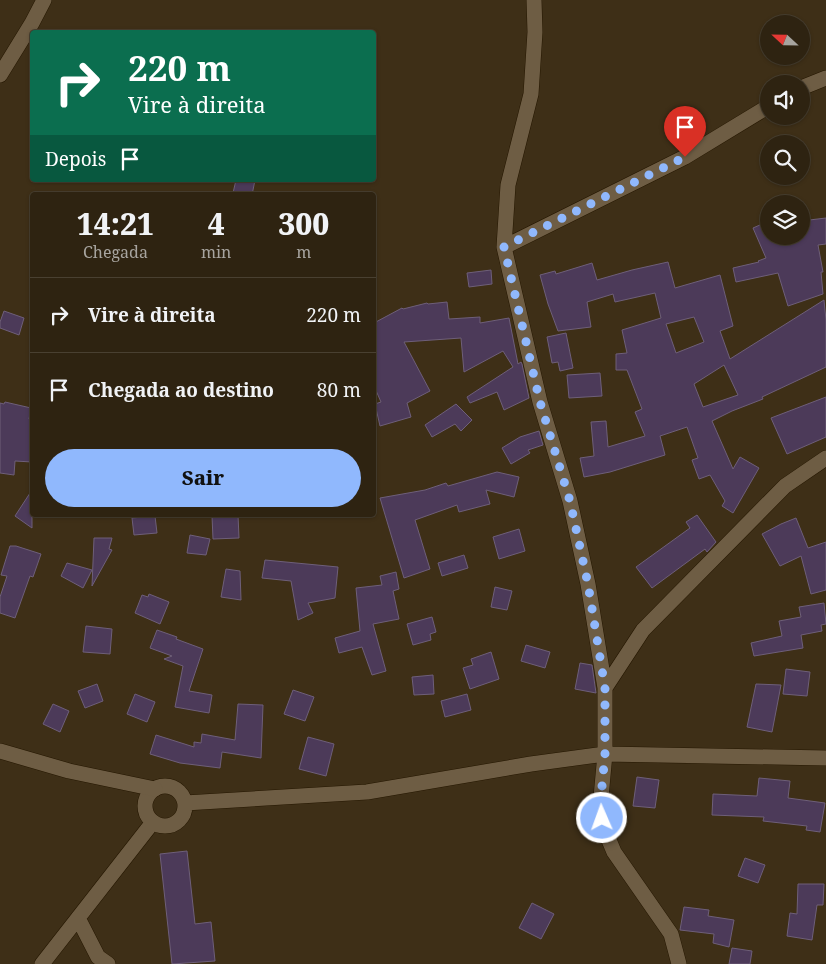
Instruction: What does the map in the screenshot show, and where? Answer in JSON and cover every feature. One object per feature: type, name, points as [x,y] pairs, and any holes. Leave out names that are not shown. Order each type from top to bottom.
[{"type":"street","points":[[0,75],[44,0]]},
{"type":"street","points":[[534,0],[535,32],[531,94],[508,185],[504,247],[540,402],[572,510],[588,584],[605,688],[605,754],[600,808],[604,828],[614,852],[671,934],[679,964]]},
{"type":"street","points":[[810,84],[826,78]]},
{"type":"street","points":[[504,247],[685,157],[760,111]]},
{"type":"street","points":[[605,688],[643,630],[785,486],[826,458]]},
{"type":"street","points":[[0,751],[69,771],[155,789]]},
{"type":"street","points":[[185,803],[367,792],[531,764],[605,754],[826,758]]},
{"type":"street","points":[[162,786],[170,786],[177,790],[185,803],[181,818],[175,824],[168,826],[160,826],[153,822],[145,809],[149,794],[162,786]]},
{"type":"street","points":[[42,964],[153,822]]},
{"type":"street","points":[[78,918],[98,957],[108,964]]},
{"type":"building","points":[[236,182],[255,182],[253,192],[233,192]]},
{"type":"building","points":[[826,218],[826,244],[818,245],[823,272],[821,272],[823,294],[788,306],[778,273],[736,282],[733,268],[759,262],[766,258],[760,245],[810,245],[810,220]]},
{"type":"building","points":[[760,225],[760,244],[753,228]]},
{"type":"building","points":[[668,262],[675,288],[720,275],[733,326],[720,331],[730,359],[824,300],[826,367],[762,397],[763,399],[712,421],[733,469],[740,457],[759,468],[733,513],[722,506],[725,501],[710,475],[699,479],[692,460],[698,458],[687,427],[660,436],[665,455],[610,472],[584,477],[580,458],[594,456],[591,422],[606,421],[608,447],[645,436],[635,412],[642,409],[627,370],[616,370],[616,354],[627,353],[622,330],[661,318],[655,293],[615,302],[613,294],[587,302],[591,327],[558,331],[540,275],[555,271],[556,274],[592,263],[597,280]],"holes":[[[694,317],[704,342],[676,353],[666,324]],[[724,365],[738,395],[703,407],[694,384]]]},
{"type":"building","points":[[491,270],[492,284],[469,287],[467,273]]},
{"type":"building","points":[[447,302],[449,319],[480,317],[480,323],[509,318],[518,364],[521,362],[522,364],[529,398],[504,410],[497,392],[470,403],[467,397],[513,367],[503,351],[464,372],[461,338],[404,342],[430,391],[407,403],[411,417],[380,426],[376,408],[376,404],[381,402],[376,391],[376,322],[402,308]]},
{"type":"building","points":[[4,311],[24,318],[19,335],[0,328]]},
{"type":"building","points":[[566,333],[573,368],[560,371],[558,362],[552,363],[547,337]]},
{"type":"building","points":[[600,373],[602,396],[569,398],[567,375]]},
{"type":"building","points":[[826,397],[826,437],[787,454],[771,418]]},
{"type":"building","points":[[5,402],[30,408],[30,462],[15,461],[14,475],[0,473],[0,403],[4,404]]},
{"type":"building","points":[[456,404],[472,420],[461,431],[455,424],[432,437],[425,425]]},
{"type":"building","points":[[539,431],[543,445],[528,450],[530,453],[511,464],[502,448],[520,437]]},
{"type":"building","points":[[497,472],[519,477],[514,497],[486,490],[490,504],[459,512],[457,505],[415,520],[430,569],[404,578],[380,498],[425,490],[446,483],[448,486]]},
{"type":"building","points":[[30,493],[32,528],[15,516]]},
{"type":"building","points":[[697,515],[716,542],[707,552],[705,549],[652,588],[636,567],[690,528],[686,522]]},
{"type":"building","points":[[155,517],[157,533],[134,535],[132,518]]},
{"type":"building","points":[[212,517],[238,517],[239,538],[213,539]]},
{"type":"building","points":[[796,518],[808,548],[826,542],[826,590],[811,594],[801,556],[780,566],[762,534]]},
{"type":"building","points":[[519,529],[525,551],[499,559],[493,537]]},
{"type":"building","points":[[190,535],[210,539],[206,555],[187,553]]},
{"type":"building","points":[[94,538],[112,538],[109,549],[112,550],[92,586]]},
{"type":"building","points":[[10,546],[41,554],[33,577],[30,576],[15,618],[0,613],[0,597],[7,576],[1,575]]},
{"type":"building","points":[[464,555],[468,568],[442,576],[438,563]]},
{"type":"building","points":[[265,560],[338,567],[335,598],[308,603],[313,613],[298,620],[291,581],[262,578]]},
{"type":"building","points":[[67,563],[92,570],[83,588],[61,576]]},
{"type":"building","points":[[226,569],[240,571],[241,600],[221,597]]},
{"type":"building","points":[[396,572],[399,589],[393,591],[399,619],[373,624],[386,671],[372,675],[362,647],[339,653],[335,638],[360,631],[356,588],[382,585],[380,576]]},
{"type":"building","points":[[495,587],[512,591],[507,610],[491,607]]},
{"type":"building","points":[[149,594],[169,602],[160,624],[135,613],[142,595],[148,597]]},
{"type":"building","points":[[824,603],[826,624],[821,625],[822,631],[801,635],[803,648],[754,656],[751,643],[782,636],[779,621],[801,617],[799,607]]},
{"type":"building","points":[[432,617],[436,632],[430,634],[431,640],[413,645],[407,624]]},
{"type":"building","points":[[86,626],[112,629],[110,654],[83,652]]},
{"type":"building","points":[[157,630],[203,649],[189,691],[212,695],[209,713],[175,707],[183,666],[164,659],[172,656],[150,648]]},
{"type":"building","points":[[526,645],[550,652],[545,668],[521,661]]},
{"type":"building","points":[[491,652],[499,679],[470,689],[463,668],[473,665],[471,659]]},
{"type":"building","points":[[580,663],[592,665],[596,693],[575,689]]},
{"type":"building","points":[[786,669],[810,672],[807,696],[783,694]]},
{"type":"building","points":[[433,675],[434,694],[414,695],[412,677]]},
{"type":"building","points":[[97,684],[103,701],[85,708],[78,691]]},
{"type":"building","points":[[756,684],[781,685],[772,732],[747,727]]},
{"type":"building","points":[[293,690],[314,697],[305,721],[284,714]]},
{"type":"building","points":[[135,694],[155,702],[147,722],[127,714]]},
{"type":"building","points":[[467,694],[471,710],[445,717],[441,701]]},
{"type":"building","points":[[53,704],[69,711],[60,732],[43,724]]},
{"type":"building","points":[[238,704],[263,705],[261,758],[222,752],[220,768],[180,763],[150,754],[156,735],[194,747],[194,742],[201,743],[202,734],[235,740]]},
{"type":"building","points":[[308,737],[334,744],[326,776],[299,769]]},
{"type":"building","points":[[637,777],[659,780],[655,808],[633,806]]},
{"type":"building","points":[[759,778],[790,781],[788,798],[825,803],[820,832],[806,830],[807,826],[763,821],[764,817],[712,815],[713,794],[757,796]]},
{"type":"building","points":[[187,851],[195,924],[211,922],[215,961],[172,964],[160,854]]},
{"type":"building","points":[[745,858],[765,865],[758,883],[738,876]]},
{"type":"building","points":[[798,884],[824,884],[823,905],[817,905],[812,940],[787,936],[790,913],[797,914]]},
{"type":"building","points":[[532,903],[554,914],[541,939],[519,928]]},
{"type":"building","points":[[684,907],[709,910],[708,916],[734,920],[729,947],[713,943],[714,934],[680,930]]},
{"type":"building","points":[[732,948],[752,951],[750,964],[729,964]]},
{"type":"route","points":[[602,818],[600,808],[605,754],[605,688],[588,584],[570,501],[540,402],[504,247],[685,157]]}]
